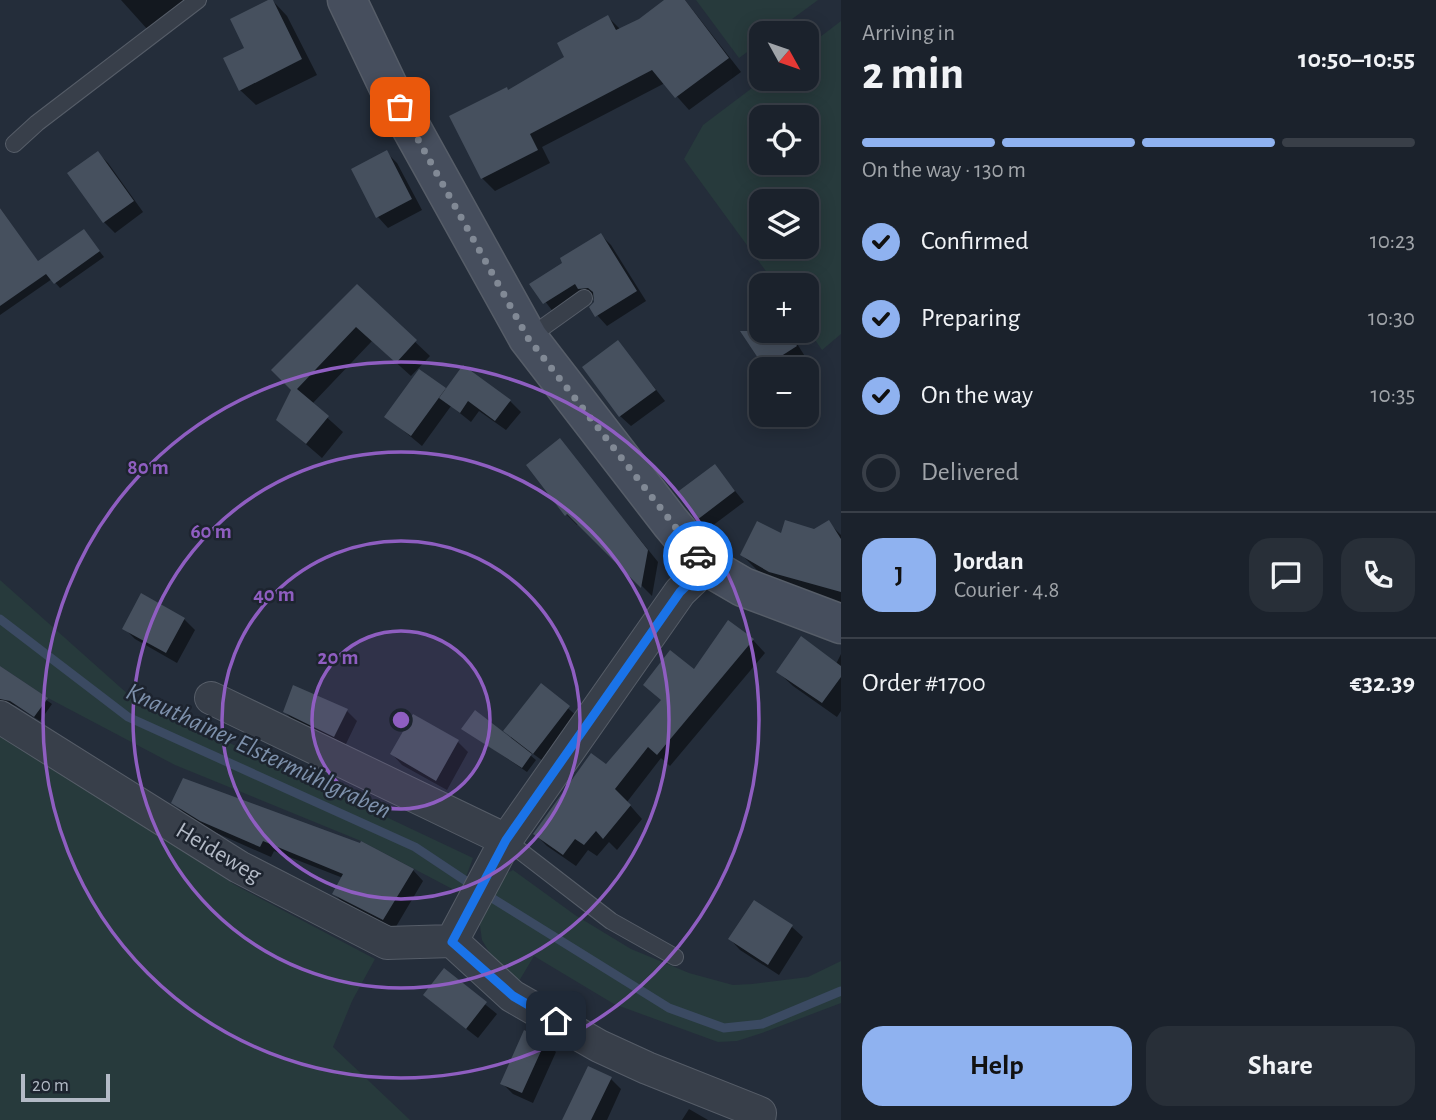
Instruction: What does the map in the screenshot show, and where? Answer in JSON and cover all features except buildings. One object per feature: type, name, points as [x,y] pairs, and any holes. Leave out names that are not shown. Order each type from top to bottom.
[{"type":"street","points":[[348,0],[388,86],[528,338],[707,566],[743,587],[841,624]]},
{"type":"street","points":[[707,566],[680,592],[506,840],[452,942],[513,996],[534,1009],[599,1046],[760,1113],[759,1120]]},
{"type":"street","points":[[211,698],[506,840]]},
{"type":"street","name":"Heideweg","points":[[0,718],[239,867],[387,943],[452,942]]},
{"type":"lane","points":[[14,144],[37,123],[198,0]]},
{"type":"lane","points":[[528,338],[584,298]]},
{"type":"lane","points":[[506,840],[611,921],[675,957]]},
{"type":"shaded area","points":[[696,0],[818,0],[789,21],[749,21],[749,51],[739,58]]},
{"type":"shaded area","points":[[841,21],[841,334],[822,350],[817,343],[819,273],[767,273],[757,259],[819,259],[819,189],[749,189],[749,248],[684,159],[703,125],[749,90],[819,91],[819,38]]},
{"type":"shaded area","points":[[0,580],[130,696],[473,858],[460,893],[361,841],[175,765],[48,698],[0,666]]},
{"type":"shaded area","points":[[0,735],[108,801],[235,885],[375,959],[352,1001],[333,1047],[410,1120],[0,1120]]},
{"type":"shaded area","points":[[513,870],[575,915],[631,949],[689,973],[733,985],[752,984],[808,977],[841,961],[841,1003],[737,1041],[718,1042],[614,1004],[534,956],[519,981],[495,962],[482,940],[478,912],[498,878]]},
{"type":"waterway","name":"Knauthainer Elstermühlgraben","points":[[0,619],[128,717],[415,847],[472,885]]},
{"type":"waterway","name":"Knauthainer Elstermühlgraben","points":[[487,895],[669,1008],[724,1028],[762,1024],[841,991]]},
{"type":"way so far","points":[[400,107],[528,338],[698,556]]},
{"type":"route","points":[[556,1021],[513,996],[452,942],[506,840],[680,592],[707,566],[698,556]]}]
